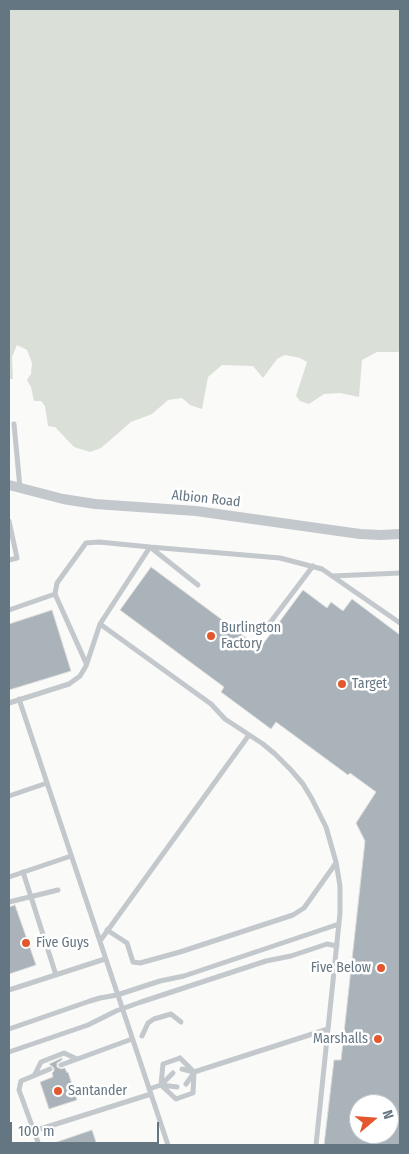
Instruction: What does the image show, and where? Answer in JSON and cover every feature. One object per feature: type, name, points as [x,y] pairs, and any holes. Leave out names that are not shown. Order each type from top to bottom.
[{"type":"street","name":"Albion Road","points":[[9,485],[63,499],[95,504],[196,511],[360,534],[400,534]]},
{"type":"lane","points":[[14,424],[20,488]]},
{"type":"lane","points":[[9,520],[17,558],[9,560]]},
{"type":"lane","points":[[87,664],[55,594],[57,583],[86,543],[99,542],[280,558],[312,566],[322,569],[333,576],[400,623]]},
{"type":"lane","points":[[150,547],[198,585]]},
{"type":"lane","points":[[9,702],[69,684],[80,676],[87,664],[100,624],[150,547]]},
{"type":"lane","points":[[250,625],[269,624],[312,566]]},
{"type":"lane","points":[[333,576],[400,573]]},
{"type":"lane","points":[[9,610],[55,594]]},
{"type":"lane","points":[[100,624],[207,701],[225,719],[275,754],[291,770],[312,798],[326,826],[336,862],[340,886],[340,913],[316,1145]]},
{"type":"lane","points":[[19,699],[168,1145]]},
{"type":"lane","points":[[100,941],[249,735]]},
{"type":"lane","points":[[9,796],[47,783]]},
{"type":"lane","points":[[9,877],[71,856]]},
{"type":"lane","points":[[107,930],[127,943],[133,962],[140,963],[180,952],[293,914],[304,908],[336,862]]},
{"type":"lane","points":[[23,872],[56,975]]},
{"type":"lane","points":[[9,902],[58,890]]},
{"type":"lane","points":[[9,1029],[90,1001],[184,976],[339,924]]},
{"type":"lane","points":[[9,1052],[88,1025],[122,1009],[266,961],[291,956],[327,944],[337,946]]},
{"type":"lane","points":[[9,990],[105,959]]},
{"type":"lane","points":[[142,1036],[148,1022],[154,1019],[171,1014],[181,1022]]},
{"type":"lane","points":[[182,1069],[194,1072],[328,1028]]},
{"type":"lane","points":[[62,1065],[132,1039]]},
{"type":"lane","points":[[35,1074],[41,1062],[64,1053],[77,1059]]},
{"type":"lane","points":[[180,1058],[194,1072],[193,1093],[176,1099],[161,1085],[163,1064],[180,1058]]},
{"type":"lane","points":[[39,1145],[19,1090],[21,1081],[50,1069]]},
{"type":"lane","points":[[186,1084],[194,1072]]},
{"type":"lane","points":[[34,1131],[150,1092],[161,1085],[173,1073]]},
{"type":"lane","points":[[161,1085],[177,1087]]},
{"type":"shaded area","points":[[9,9],[400,9],[400,350],[398,352],[377,352],[362,360],[359,397],[340,393],[324,394],[309,404],[300,401],[296,396],[307,362],[300,358],[285,355],[277,359],[263,378],[253,366],[222,365],[208,377],[202,409],[190,405],[182,398],[168,400],[152,414],[131,422],[101,448],[90,452],[74,447],[55,427],[48,426],[45,406],[41,401],[34,401],[31,387],[27,380],[31,374],[32,363],[27,350],[17,345],[12,357],[13,379],[9,379]]},
{"type":"building","points":[[151,567],[260,648],[303,590],[327,608],[331,602],[343,611],[352,599],[400,635],[400,1145],[324,1145],[334,1060],[341,1060],[365,841],[356,823],[376,792],[350,773],[348,775],[276,722],[271,729],[221,692],[224,687],[120,610]]},
{"type":"building","points":[[52,610],[71,671],[9,690],[9,624]]},
{"type":"building","points":[[15,905],[36,965],[9,974],[9,907]]},
{"type":"building","name":"Santander","points":[[62,1058],[57,1063],[57,1067],[65,1068],[68,1072],[77,1100],[49,1109],[40,1082],[53,1077],[54,1068],[49,1064]]},
{"type":"building","points":[[92,1130],[97,1145],[51,1145],[51,1144]]},
{"type":"place","name":"Burlington Factory","points":[[211,636]]},
{"type":"place","name":"Target","points":[[342,684]]},
{"type":"place","name":"Five Guys","points":[[26,943]]},
{"type":"place","name":"Five Below","points":[[381,968]]},
{"type":"place","name":"Marshalls","points":[[378,1039]]},
{"type":"place","name":"Santander","points":[[58,1091]]}]
